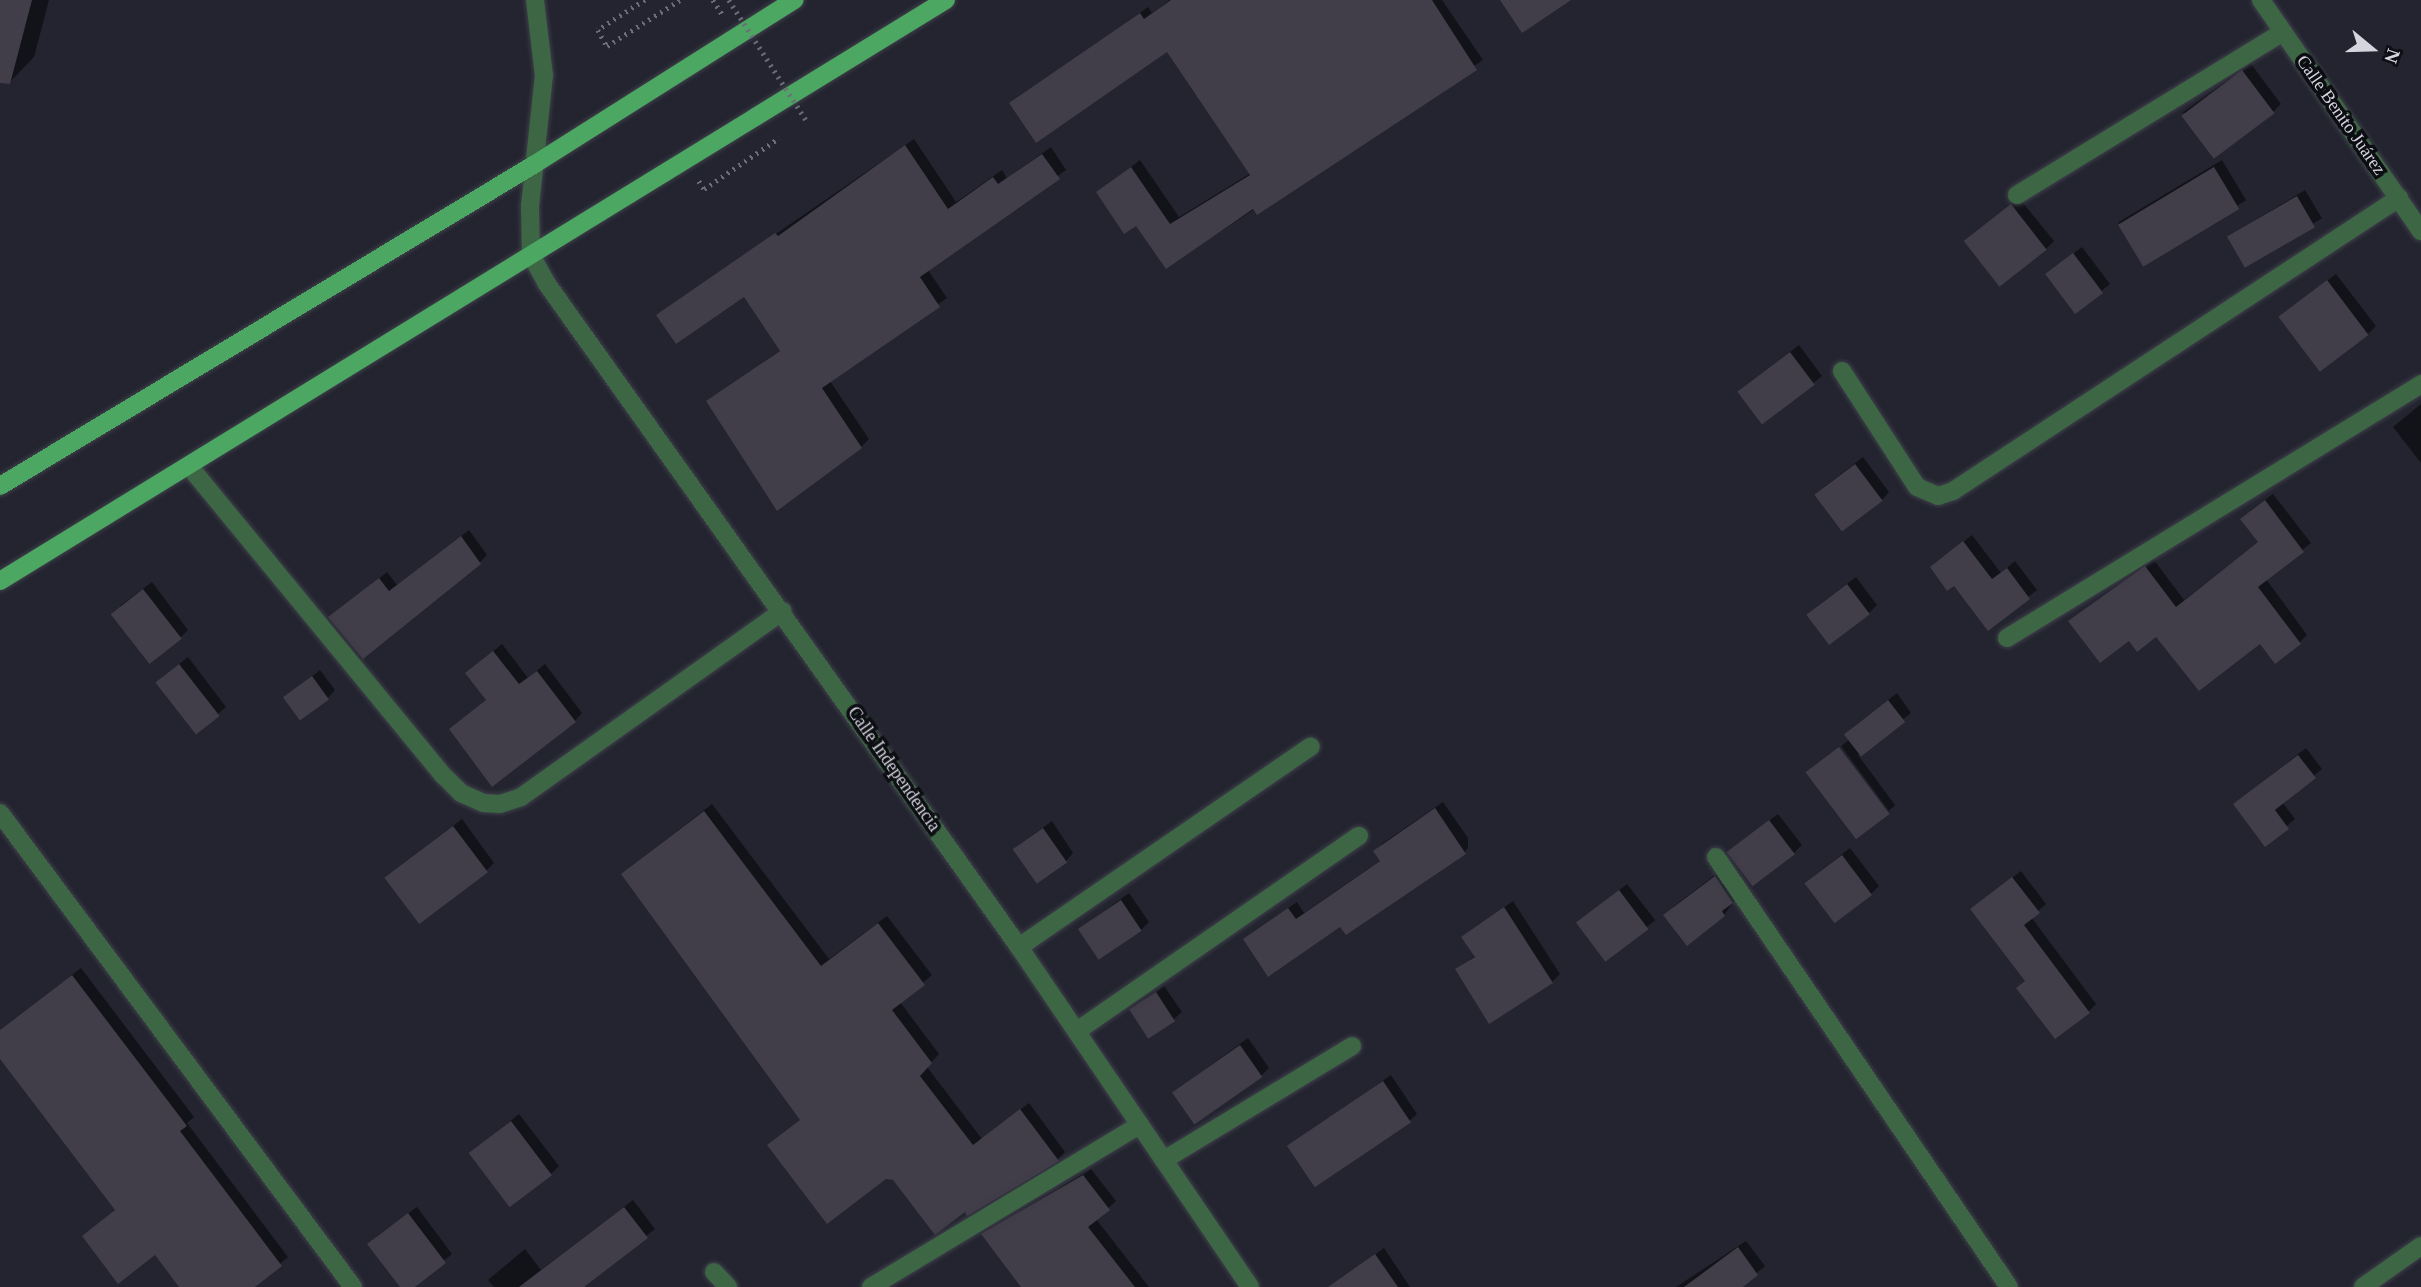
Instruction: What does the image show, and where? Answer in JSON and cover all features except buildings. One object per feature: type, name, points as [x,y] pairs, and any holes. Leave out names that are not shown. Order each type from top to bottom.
[{"type":"main road","points":[[0,486],[535,164],[794,0]]},
{"type":"main road","points":[[0,581],[946,0]]},
{"type":"street","points":[[531,255],[535,164],[544,75],[535,0]]},
{"type":"street","name":"Calle Benito Juárez","points":[[2261,0],[2399,198],[2418,220]]},
{"type":"street","points":[[2017,195],[2283,32]]},
{"type":"street","points":[[1842,371],[1917,487],[1938,496],[1953,491],[2399,198]]},
{"type":"street","name":"Calle Independencia","points":[[531,255],[547,284],[783,611],[1019,947],[1250,1287]]},
{"type":"street","points":[[2007,638],[2421,384]]},
{"type":"street","points":[[189,466],[444,776],[460,793],[482,803],[500,804],[521,797],[783,611]]},
{"type":"street","points":[[1019,947],[1311,746]]},
{"type":"street","points":[[0,813],[353,1287]]},
{"type":"street","points":[[1077,1031],[1359,836]]},
{"type":"street","points":[[1716,857],[2009,1287]]},
{"type":"street","points":[[1164,1160],[1352,1046]]},
{"type":"street","points":[[872,1287],[1140,1125]]},
{"type":"street","points":[[2363,1287],[2421,1246]]},
{"type":"street","points":[[714,1272],[728,1287]]},
{"type":"path","points":[[645,0],[598,30],[607,46],[680,0]]},
{"type":"path","points":[[729,0],[806,120]]}]
